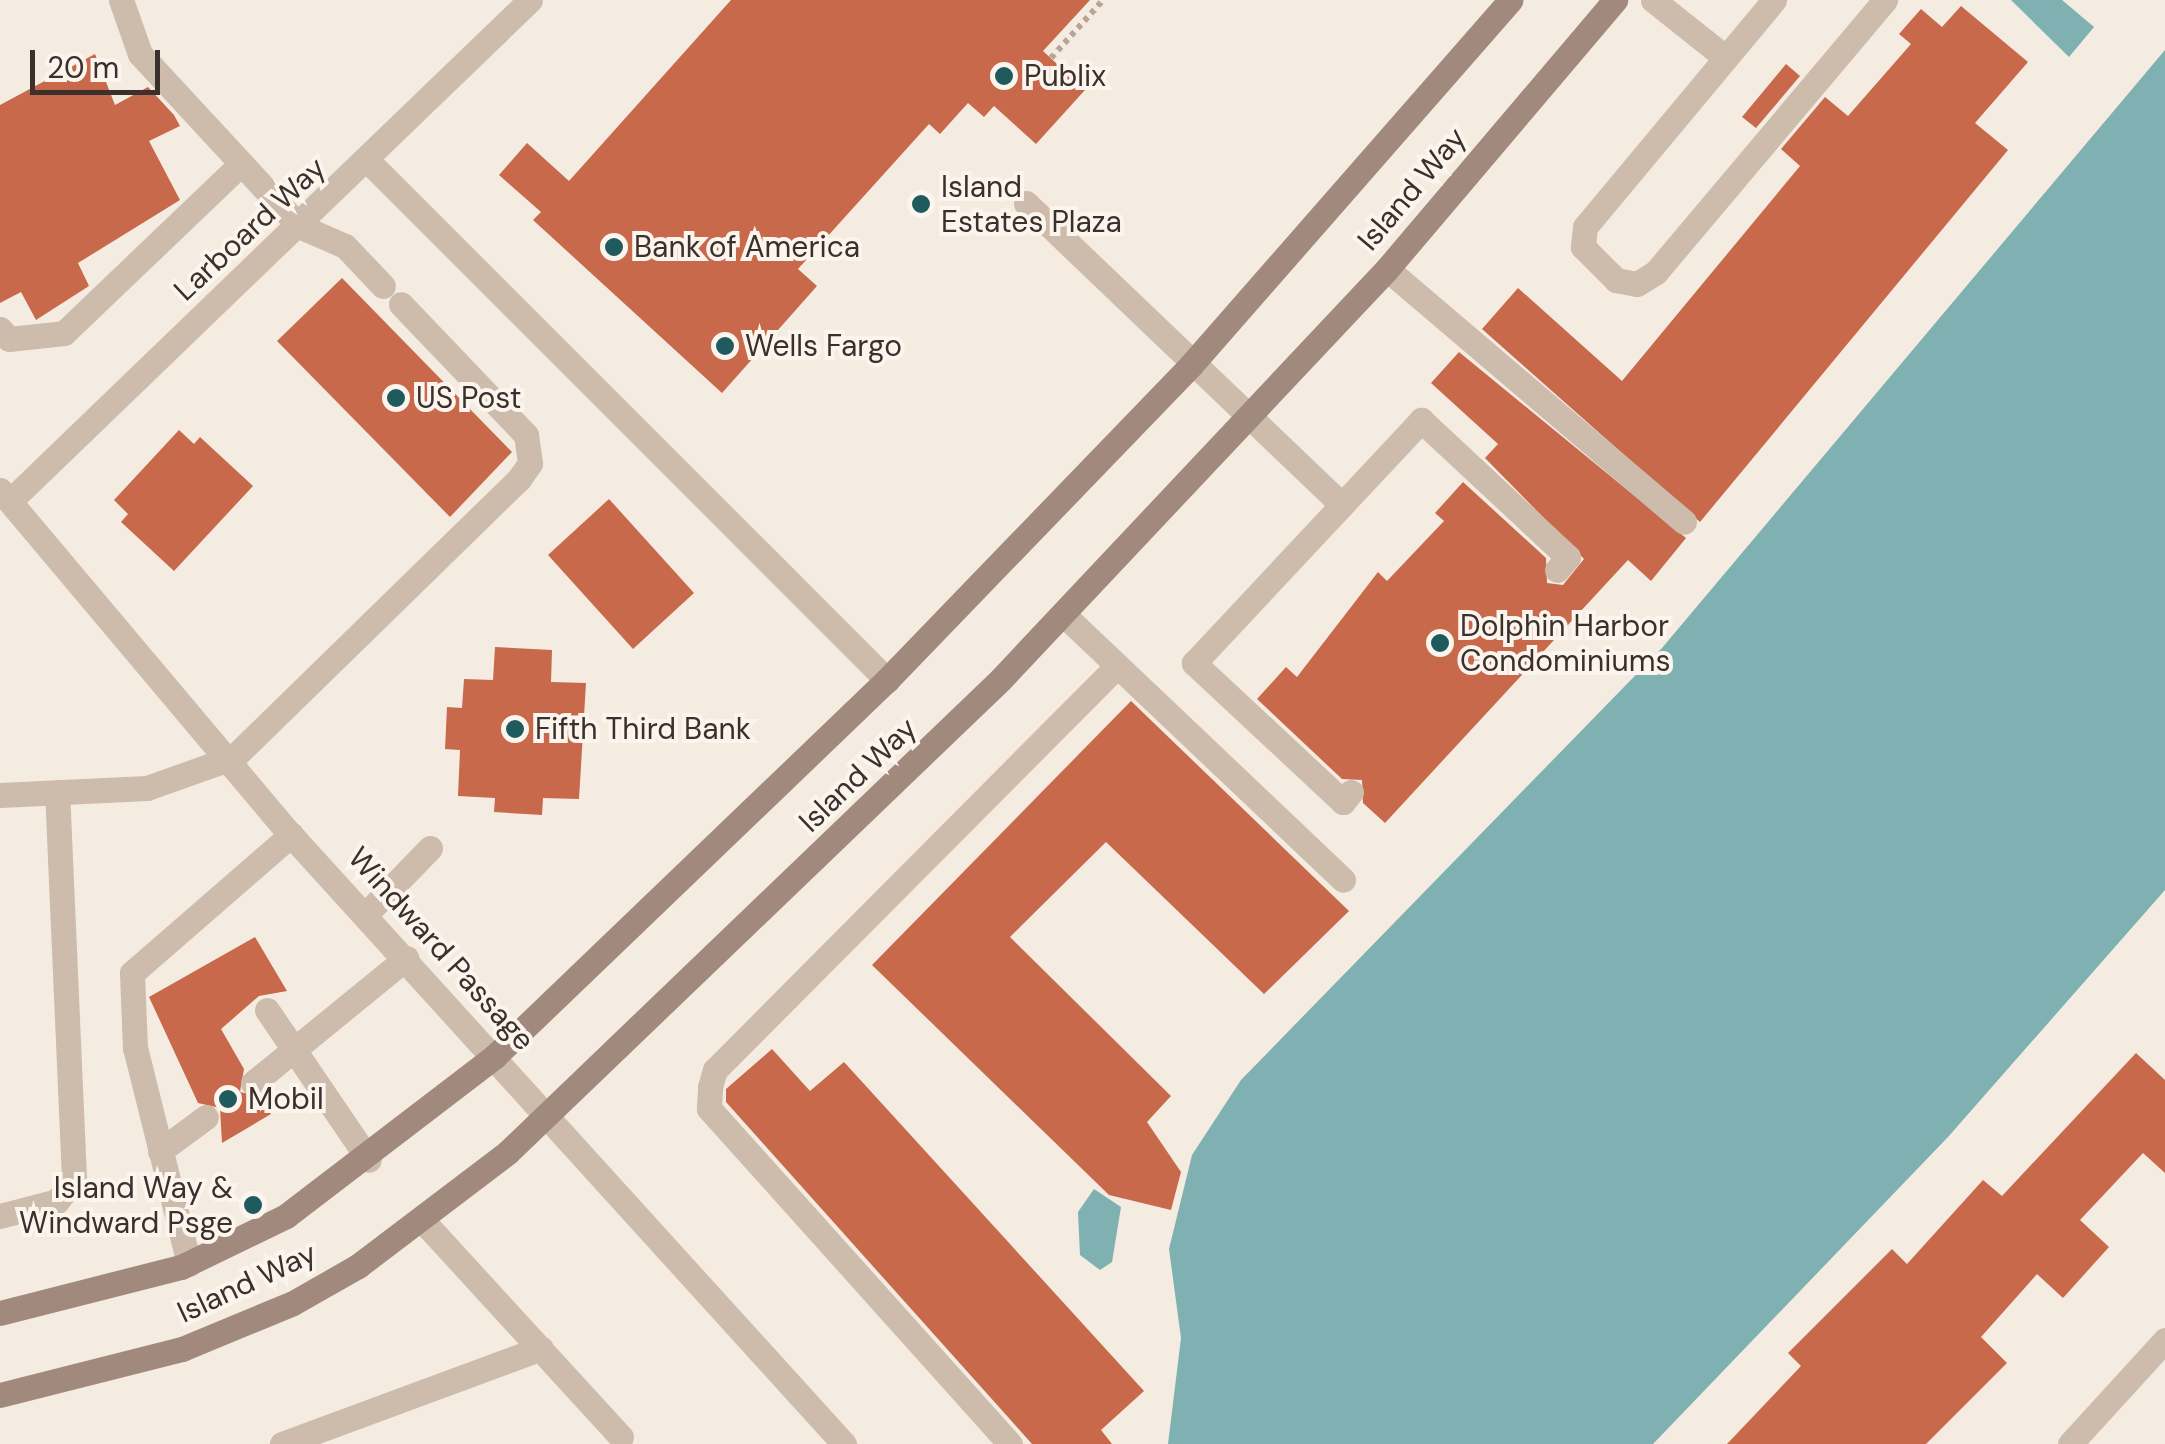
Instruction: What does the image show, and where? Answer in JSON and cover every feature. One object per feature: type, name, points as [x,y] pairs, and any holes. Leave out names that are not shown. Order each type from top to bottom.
[{"type":"street","points":[[0,795],[147,788],[234,757],[530,463],[526,435],[344,246],[299,226],[239,166],[140,54],[121,0]]},
{"type":"street","name":"Larboard Way","points":[[5,495],[369,162],[530,0]]},
{"type":"street","name":"Island Way","points":[[0,1313],[189,1264],[369,1160],[495,1056],[888,680],[1192,365],[1511,0]]},
{"type":"street","name":"Island Way","points":[[0,1395],[182,1350],[293,1302],[422,1220],[548,1116],[1063,614],[1250,420],[1387,269],[1615,0]]},
{"type":"street","points":[[1653,0],[1726,58]]},
{"type":"street","points":[[1774,0],[1585,227],[1582,246],[1616,280],[1637,284],[1656,272],[1885,0]]},
{"type":"street","points":[[369,162],[888,680]]},
{"type":"street","points":[[0,329],[9,339],[64,333],[239,166]]},
{"type":"street","points":[[1026,203],[1342,506]]},
{"type":"street","points":[[1387,269],[1684,522]]},
{"type":"street","points":[[1351,792],[1343,802],[1194,664],[1421,420],[1568,557],[1557,570]]},
{"type":"street","name":"Windward Passage","points":[[5,495],[234,757],[291,834],[844,1444]]},
{"type":"street","points":[[1063,614],[1344,880]]},
{"type":"street","points":[[1010,1444],[709,1108],[710,1087],[715,1070],[1117,666]]},
{"type":"street","points":[[0,1216],[57,1200],[74,1179],[58,792]]},
{"type":"street","points":[[189,1264],[135,1048],[132,973],[291,834]]},
{"type":"street","points":[[366,914],[430,848]]},
{"type":"street","points":[[252,1083],[292,1056],[406,958]]},
{"type":"street","points":[[266,1010],[292,1056],[369,1160]]},
{"type":"street","points":[[160,1151],[206,1117]]},
{"type":"street","points":[[422,1220],[541,1348],[618,1442]]},
{"type":"street","points":[[2070,1444],[2165,1340]]},
{"type":"street","points":[[282,1444],[541,1348]]},
{"type":"path","points":[[1051,58],[1104,0]]},
{"type":"water","points":[[2011,0],[2062,0],[2094,27],[2069,57]]},
{"type":"water","points":[[2165,50],[2165,890],[1948,1137],[1653,1444],[1168,1444],[1181,1338],[1169,1249],[1192,1155],[1241,1080],[1662,648]]},
{"type":"water","points":[[1094,1189],[1121,1207],[1112,1262],[1100,1270],[1080,1255],[1078,1212]]},
{"type":"building","points":[[731,0],[1090,0],[1043,51],[1085,90],[1036,144],[994,106],[984,117],[968,103],[940,134],[929,124],[798,269],[817,286],[722,393],[533,220],[541,212],[499,175],[527,143],[569,181]]},
{"type":"building","points":[[1961,6],[2028,62],[1975,123],[2008,150],[1700,522],[1482,329],[1518,288],[1622,381],[1800,166],[1781,149],[1825,97],[1848,116],[1911,44],[1899,34],[1921,9],[1942,27]]},
{"type":"building","points":[[95,54],[115,105],[148,87],[174,115],[180,126],[149,141],[180,200],[78,263],[89,286],[36,320],[21,292],[0,303],[0,105]]},
{"type":"building","points":[[1786,64],[1800,76],[1756,128],[1742,117]]},
{"type":"building","name":"US Post","points":[[342,278],[512,452],[450,517],[277,341]]},
{"type":"building","name":"Dolphin Harbor Condominiums","points":[[1459,352],[1686,538],[1651,581],[1628,560],[1385,823],[1363,803],[1362,780],[1342,779],[1257,699],[1286,667],[1297,677],[1378,572],[1387,581],[1444,521],[1435,513],[1463,482],[1546,558],[1547,583],[1563,585],[1584,559],[1485,458],[1498,444],[1431,383]]},
{"type":"building","points":[[179,430],[194,444],[200,437],[253,486],[174,571],[121,522],[128,514],[114,500]]},
{"type":"building","points":[[609,499],[694,593],[633,649],[548,555]]},
{"type":"building","name":"Fifth Third Bank","points":[[495,647],[552,650],[551,682],[586,683],[579,799],[543,798],[542,815],[494,812],[495,798],[458,796],[460,750],[445,749],[447,707],[462,708],[464,679],[493,680]]},
{"type":"building","points":[[1131,701],[1349,911],[1264,994],[1106,842],[1010,937],[1171,1096],[1147,1122],[1181,1172],[1171,1210],[1109,1195],[872,965]]},
{"type":"building","points":[[255,937],[287,991],[259,996],[221,1029],[244,1069],[240,1092],[261,1097],[271,1114],[222,1143],[220,1108],[198,1103],[149,997]]},
{"type":"building","points":[[772,1049],[810,1091],[844,1062],[1144,1391],[1101,1430],[1112,1444],[1032,1444],[726,1102],[726,1089]]},
{"type":"building","points":[[2136,1053],[2165,1080],[2165,1173],[2143,1153],[2080,1220],[2109,1247],[2063,1298],[2037,1274],[1981,1337],[2007,1363],[1926,1444],[1727,1444],[1801,1366],[1788,1353],[1892,1249],[1907,1264],[1983,1180],[2002,1196]]},
{"type":"place","name":"Publix","points":[[1004,76]]},
{"type":"place","name":"Island Estates Plaza","points":[[921,204]]},
{"type":"place","name":"Bank of America","points":[[614,247]]},
{"type":"place","name":"Wells Fargo","points":[[725,346]]},
{"type":"place","name":"US Post","points":[[396,398]]},
{"type":"place","name":"Dolphin Harbor Condominiums","points":[[1440,643]]},
{"type":"place","name":"Fifth Third Bank","points":[[515,729]]},
{"type":"place","name":"Mobil","points":[[228,1099]]},
{"type":"place","name":"Island Way & Windward Psge","points":[[253,1205]]}]
